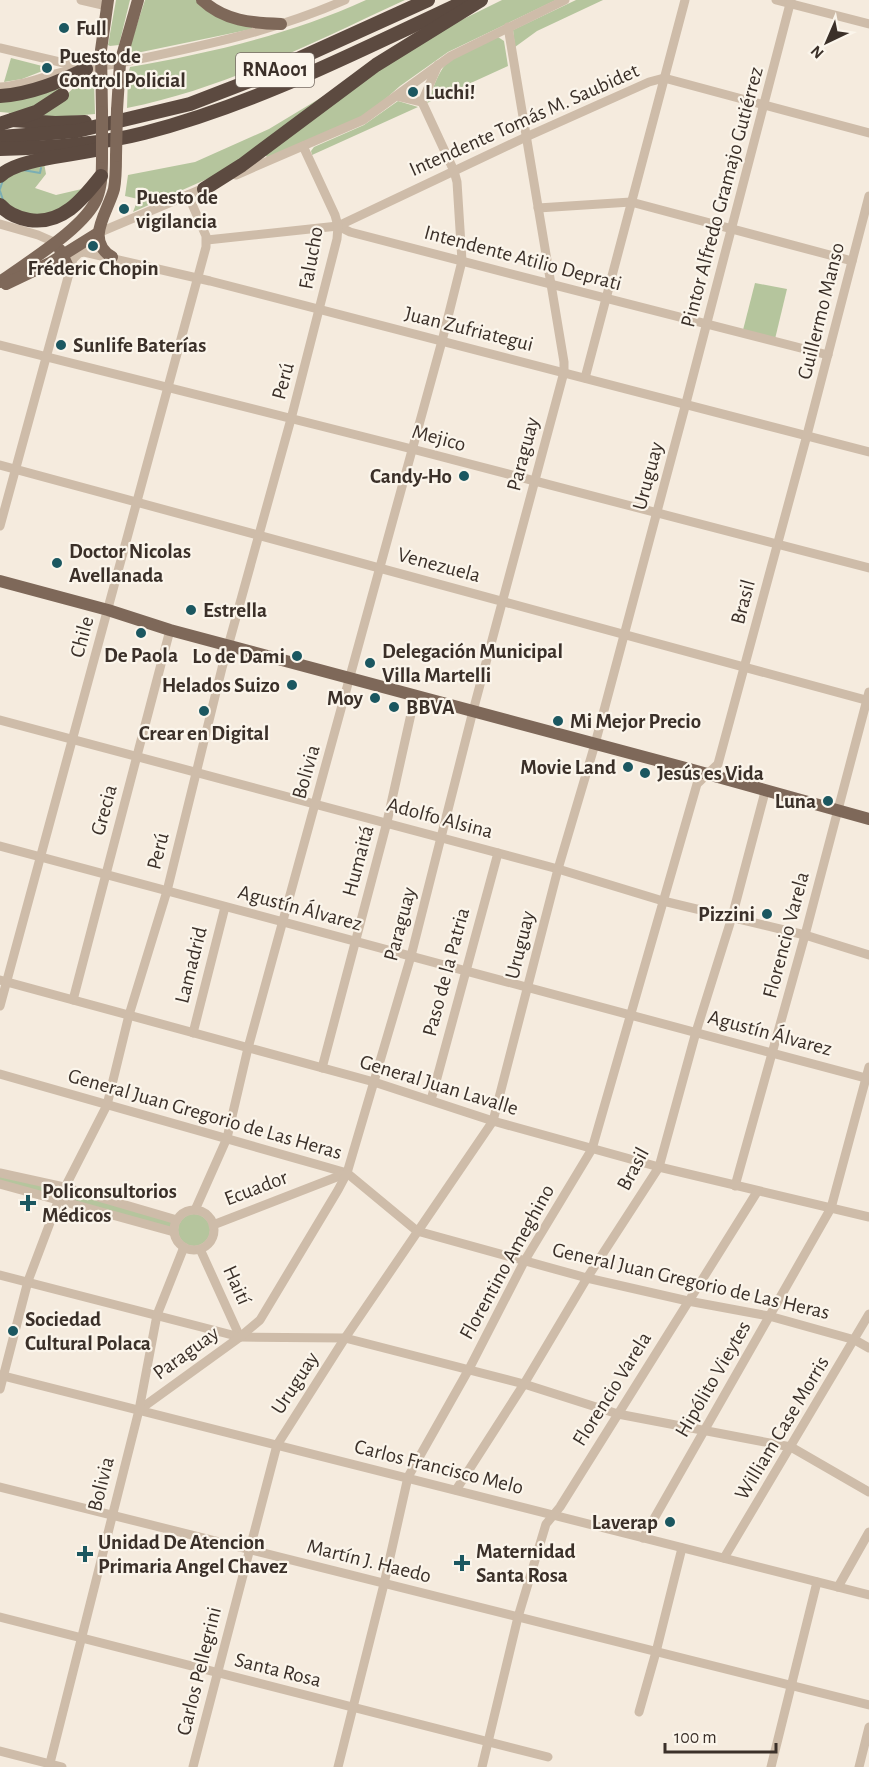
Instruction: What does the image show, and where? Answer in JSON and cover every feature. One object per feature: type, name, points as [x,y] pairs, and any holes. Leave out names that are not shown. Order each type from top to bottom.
[{"type":"highway","name":"RNA001","points":[[0,137],[77,131],[116,115],[167,110],[221,93],[428,0]]},
{"type":"highway","name":"RNA001","points":[[0,149],[80,144],[170,126],[247,100],[468,0]]},
{"type":"highway","points":[[204,189],[242,165],[384,59],[481,0]]},
{"type":"highway","points":[[0,124],[36,112],[62,95],[93,68]]},
{"type":"highway","points":[[0,96],[40,89],[93,68]]},
{"type":"highway","points":[[0,119],[55,123],[116,115]]},
{"type":"highway","points":[[0,176],[10,168],[24,163],[93,151],[170,126]]},
{"type":"highway","points":[[0,163],[24,163]]},
{"type":"highway","points":[[0,205],[10,214],[25,219],[38,221],[55,218],[77,204],[101,176]]},
{"type":"main road","points":[[112,257],[100,246],[98,233],[114,189],[120,63],[138,0]]},
{"type":"main road","points":[[202,0],[218,12],[233,19],[254,23],[281,24]]},
{"type":"main road","points":[[63,255],[97,197],[101,176],[102,112],[93,68],[108,3]]},
{"type":"main road","points":[[0,282],[54,242],[88,213]]},
{"type":"main road","points":[[54,242],[98,233]]},
{"type":"main road","points":[[0,287],[63,255],[98,233]]},
{"type":"main road","points":[[54,242],[70,270]]},
{"type":"main road","points":[[0,581],[108,610],[170,630],[869,819]]},
{"type":"street","points":[[81,0],[108,3]]},
{"type":"street","points":[[0,87],[10,87],[65,71],[120,63],[256,33],[345,0]]},
{"type":"street","points":[[98,233],[363,120],[462,49],[565,0]]},
{"type":"street","points":[[585,378],[685,0]]},
{"type":"street","points":[[776,0],[869,24]]},
{"type":"street","name":"Pintor Alfredo Gramajo Gutiérrez","points":[[686,404],[790,2]]},
{"type":"street","points":[[508,27],[564,372]]},
{"type":"street","points":[[0,48],[93,68]]},
{"type":"street","points":[[397,96],[422,102],[438,65]]},
{"type":"street","name":"Intendente Tomás M. Saubidet","points":[[338,226],[526,137],[649,82],[664,78],[869,133]]},
{"type":"street","name":"Bolivia","points":[[195,1210],[227,1138],[248,1048],[351,678],[462,261],[454,171],[422,102]]},
{"type":"street","name":"Falucho","points":[[303,146],[338,226],[320,310]]},
{"type":"street","points":[[188,195],[207,240]]},
{"type":"street","name":"Guillermo Manso","points":[[807,435],[869,196]]},
{"type":"street","points":[[538,208],[631,202],[852,261]]},
{"type":"street","points":[[0,224],[54,242]]},
{"type":"street","name":"Intendente Atilio Deprati","points":[[207,240],[338,226],[350,232],[828,355]]},
{"type":"street","name":"Chile","points":[[0,1006],[3,981],[40,857],[108,610],[207,240]]},
{"type":"street","name":"Juan Zufriategui","points":[[70,270],[73,259],[79,253],[112,257],[869,452]]},
{"type":"street","points":[[0,526],[70,270]]},
{"type":"street","name":"Perú","points":[[0,1389],[28,1281],[64,1187],[107,1105],[129,1015],[167,891],[228,645],[320,310]]},
{"type":"street","name":"Mejico","points":[[0,345],[869,568]]},
{"type":"street","name":"Paraguay","points":[[139,1410],[260,1320],[347,1173],[411,956],[473,711],[564,372]]},
{"type":"street","name":"Uruguay","points":[[277,1445],[345,1338],[493,1121],[558,869],[595,744],[686,404]]},
{"type":"street","name":"Brasil","points":[[706,774],[718,764],[807,435]]},
{"type":"street","name":"Venezuela","points":[[0,465],[744,668],[868,698]]},
{"type":"street","name":"Grecia","points":[[73,1000],[170,630]]},
{"type":"street","name":"Humaitá","points":[[322,1068],[387,822],[415,696]]},
{"type":"street","name":"Florencio Varela","points":[[735,1186],[868,698]]},
{"type":"street","name":"Adolfo Alsina","points":[[0,720],[387,822],[558,869],[663,901],[805,936],[869,955]]},
{"type":"street","name":"Florentino Ameghino","points":[[338,1767],[408,1477],[469,1369],[525,1260],[592,1149],[697,784],[706,774]]},
{"type":"street","name":"Brasil","points":[[456,1490],[658,1167],[696,1032],[732,917],[765,792]]},
{"type":"street","name":"Agustín Álvarez","points":[[0,846],[867,1078]]},
{"type":"street","name":"Paso de la Patria","points":[[431,1101],[498,853]]},
{"type":"street","name":"Lamadrid","points":[[193,1033],[225,906]]},
{"type":"street","name":"General Juan Lavalle","points":[[3,981],[374,1082],[493,1121],[658,1167],[869,1217]]},
{"type":"street","name":"Hipólito Vieytes","points":[[642,1538],[831,1208],[869,1067]]},
{"type":"street","name":"General Juan Gregorio de Las Heras","points":[[0,1074],[347,1173],[417,1231],[587,1278],[688,1301],[769,1316],[855,1340],[869,1348]]},
{"type":"street","points":[[0,1173],[64,1187],[177,1220]]},
{"type":"street","name":"Ecuador","points":[[213,1225],[347,1173]]},
{"type":"street","points":[[0,1184],[174,1232]]},
{"type":"street","name":"Florencio Varela","points":[[482,1767],[518,1617],[546,1524],[757,1192]]},
{"type":"street","points":[[195,1210],[206,1215],[213,1225],[212,1236],[206,1246],[200,1249],[189,1249],[179,1243],[174,1232],[177,1220],[185,1212],[195,1210]]},
{"type":"street","name":"Bolivia","points":[[49,1765],[139,1410],[157,1315],[184,1247]]},
{"type":"street","name":"Haití","points":[[200,1249],[240,1337]]},
{"type":"street","points":[[0,1275],[240,1337],[345,1338],[524,1384],[618,1414],[791,1448],[869,1492]]},
{"type":"street","name":"William Case Morris","points":[[724,1558],[869,1314]]},
{"type":"street","name":"Carlos Francisco Melo","points":[[2,1375],[869,1595]]},
{"type":"street","name":"Carlos Pellegrini","points":[[193,1767],[277,1445]]},
{"type":"street","name":"Martín J. Haedo","points":[[0,1487],[869,1705]]},
{"type":"street","points":[[838,1587],[869,1532]]},
{"type":"street","points":[[639,1712],[682,1548]]},
{"type":"street","points":[[771,1767],[817,1582]]},
{"type":"street","name":"Santa Rosa","points":[[0,1617],[548,1756]]},
{"type":"street","points":[[859,1767],[869,1727]]},
{"type":"street","points":[[0,1751],[62,1767]]},
{"type":"green space","points":[[116,0],[130,0],[119,45],[110,46],[108,45]]},
{"type":"green space","points":[[145,0],[198,0],[252,29],[127,55]]},
{"type":"green space","points":[[366,0],[405,0],[234,76],[199,89],[127,108],[130,67],[250,41],[309,23]]},
{"type":"green space","points":[[502,0],[556,0],[448,52],[361,117],[268,159],[265,154],[351,90],[431,35]]},
{"type":"green space","points":[[576,0],[603,0],[537,31],[515,47],[513,30]]},
{"type":"green space","points":[[498,37],[504,41],[508,66],[427,103],[441,71],[451,59]]},
{"type":"green space","points":[[11,58],[50,68],[22,79],[4,82]]},
{"type":"green space","points":[[86,76],[94,81],[95,114],[59,117],[0,112],[0,100],[69,83],[63,90],[64,97]]},
{"type":"green space","points":[[352,79],[234,167],[133,212],[138,199],[125,196],[128,175],[195,162],[269,129]]},
{"type":"green space","points":[[398,101],[418,107],[312,155],[311,151],[314,147],[364,125]]},
{"type":"green space","points":[[44,163],[46,174],[35,188],[56,195],[86,188],[53,215],[25,215],[0,199],[0,179]]},
{"type":"green space","points":[[755,283],[787,289],[775,339],[743,330]]},
{"type":"green space","points":[[0,1173],[177,1220],[174,1232],[0,1184]]},
{"type":"green space","points":[[194,1214],[205,1219],[210,1230],[205,1241],[194,1246],[183,1241],[178,1230],[183,1219]]},
{"type":"waterway","points":[[23,170],[40,173],[41,168]]},
{"type":"waterway","points":[[0,189],[3,180]]},
{"type":"waterway","points":[[0,191],[3,200]]},
{"type":"place","name":"Full","points":[[64,28]]},
{"type":"place","name":"Puesto de Control Policial","points":[[47,68]]},
{"type":"place","name":"Luchi!","points":[[413,92]]},
{"type":"place","name":"Puesto de vigilancia","points":[[124,209]]},
{"type":"place","name":"Fréderic Chopin","points":[[93,246]]},
{"type":"place","name":"Sunlife Baterías","points":[[61,345]]},
{"type":"place","name":"Candy-Ho","points":[[464,476]]},
{"type":"place","name":"Doctor Nicolas Avellanada","points":[[57,563]]},
{"type":"place","name":"Estrella","points":[[191,610]]},
{"type":"place","name":"De Paola","points":[[141,633]]},
{"type":"place","name":"Lo de Dami","points":[[297,656]]},
{"type":"place","name":"Delegación Municipal Villa Martelli","points":[[370,663]]},
{"type":"place","name":"Helados Suizo","points":[[292,685]]},
{"type":"place","name":"Moy","points":[[375,698]]},
{"type":"place","name":"BBVA","points":[[394,707]]},
{"type":"place","name":"Crear en Digital","points":[[204,711]]},
{"type":"place","name":"Mi Mejor Precio","points":[[558,721]]},
{"type":"place","name":"Movie Land","points":[[628,767]]},
{"type":"place","name":"Jesús es Vida","points":[[645,773]]},
{"type":"place","name":"Luna","points":[[828,801]]},
{"type":"place","name":"Pizzini","points":[[767,914]]},
{"type":"place","name":"Policonsultorios Médicos","points":[[28,1203]]},
{"type":"place","name":"Sociedad Cultural Polaca","points":[[13,1331]]},
{"type":"place","name":"Laverap","points":[[670,1522]]},
{"type":"place","name":"Unidad De Atencion Primaria Angel Chavez","points":[[85,1554]]},
{"type":"place","name":"Maternidad Santa Rosa","points":[[462,1563]]}]
